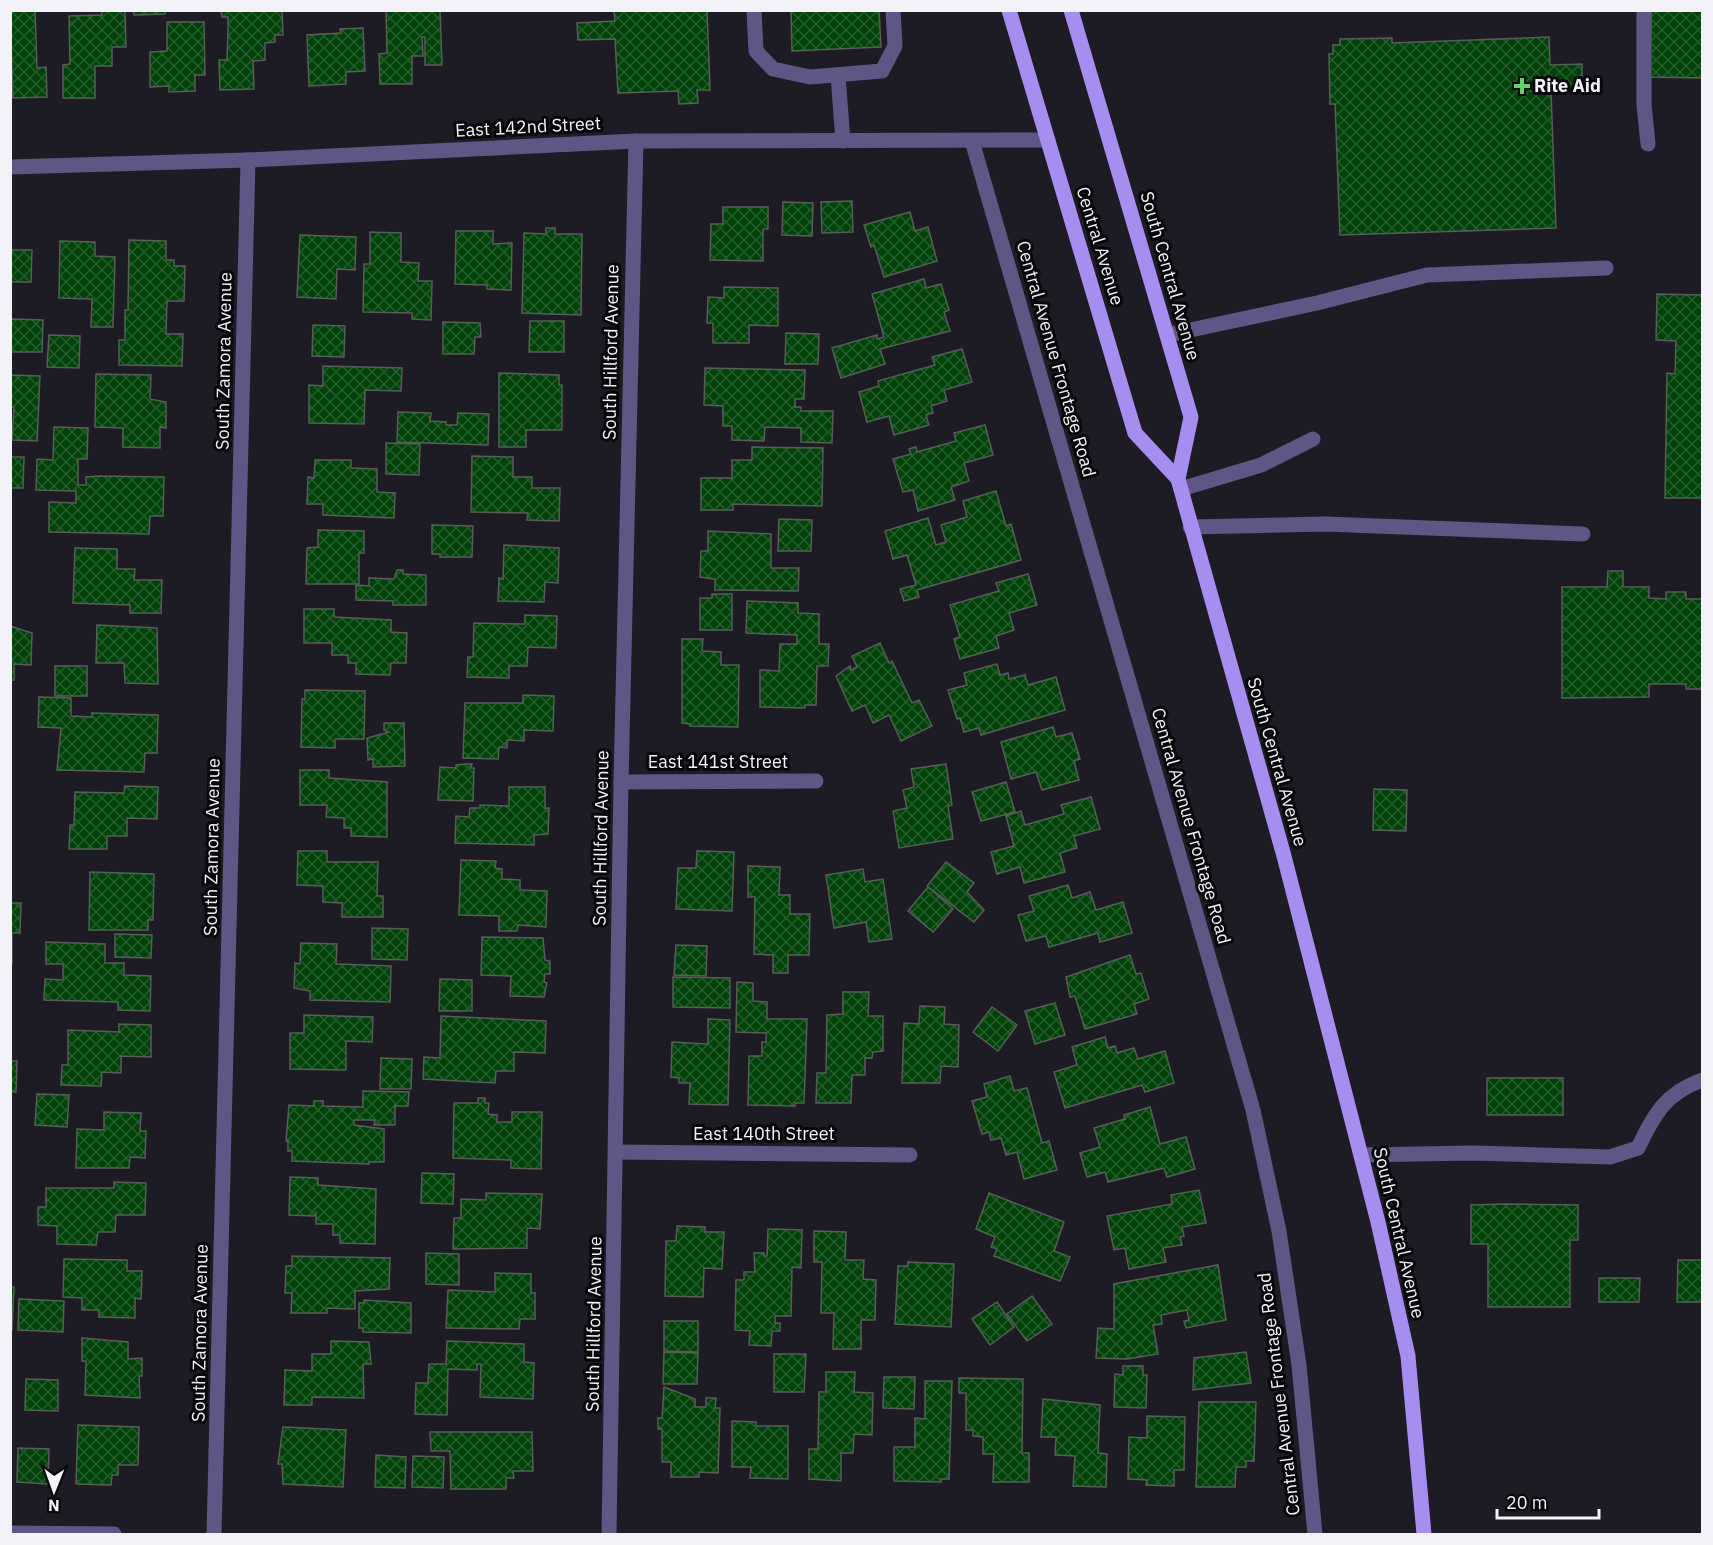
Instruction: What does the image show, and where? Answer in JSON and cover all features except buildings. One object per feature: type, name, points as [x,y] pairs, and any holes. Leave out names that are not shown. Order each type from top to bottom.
[{"type":"main road","name":"Central Avenue","points":[[1009,10],[1135,433],[1179,484]]},
{"type":"main road","name":"South Central Avenue","points":[[1071,10],[1191,417],[1179,484],[1284,856],[1361,1155],[1408,1356],[1424,1534]]},
{"type":"street","points":[[754,10],[756,51],[773,69],[810,77],[882,71],[895,46],[893,10]]},
{"type":"street","points":[[1644,10],[1644,105],[1648,144]]},
{"type":"street","points":[[838,76],[843,141]]},
{"type":"street","name":"East 142nd Street","points":[[10,167],[248,160],[636,141],[1048,140]]},
{"type":"street","name":"South Hillford Avenue","points":[[609,1534],[617,1152],[621,782],[636,141]]},
{"type":"street","name":"Central Avenue Frontage Road","points":[[972,141],[1253,1110],[1278,1231],[1299,1365],[1315,1534]]},
{"type":"street","name":"South Zamora Avenue","points":[[214,1534],[248,160]]},
{"type":"street","points":[[1167,335],[1317,303],[1427,275],[1606,268]]},
{"type":"street","points":[[1179,484],[1261,465],[1313,439]]},
{"type":"street","points":[[1190,527],[1325,524],[1583,534]]},
{"type":"street","name":"East 141st Street","points":[[621,782],[816,781]]},
{"type":"street","points":[[1361,1155],[1472,1153],[1610,1157],[1638,1148],[1648,1126],[1672,1094],[1702,1080]]},
{"type":"street","name":"East 140th Street","points":[[617,1152],[910,1155]]},
{"type":"street","points":[[10,1533],[114,1534]]},
{"type":"place","name":"Rite Aid","points":[[1522,86]]}]
